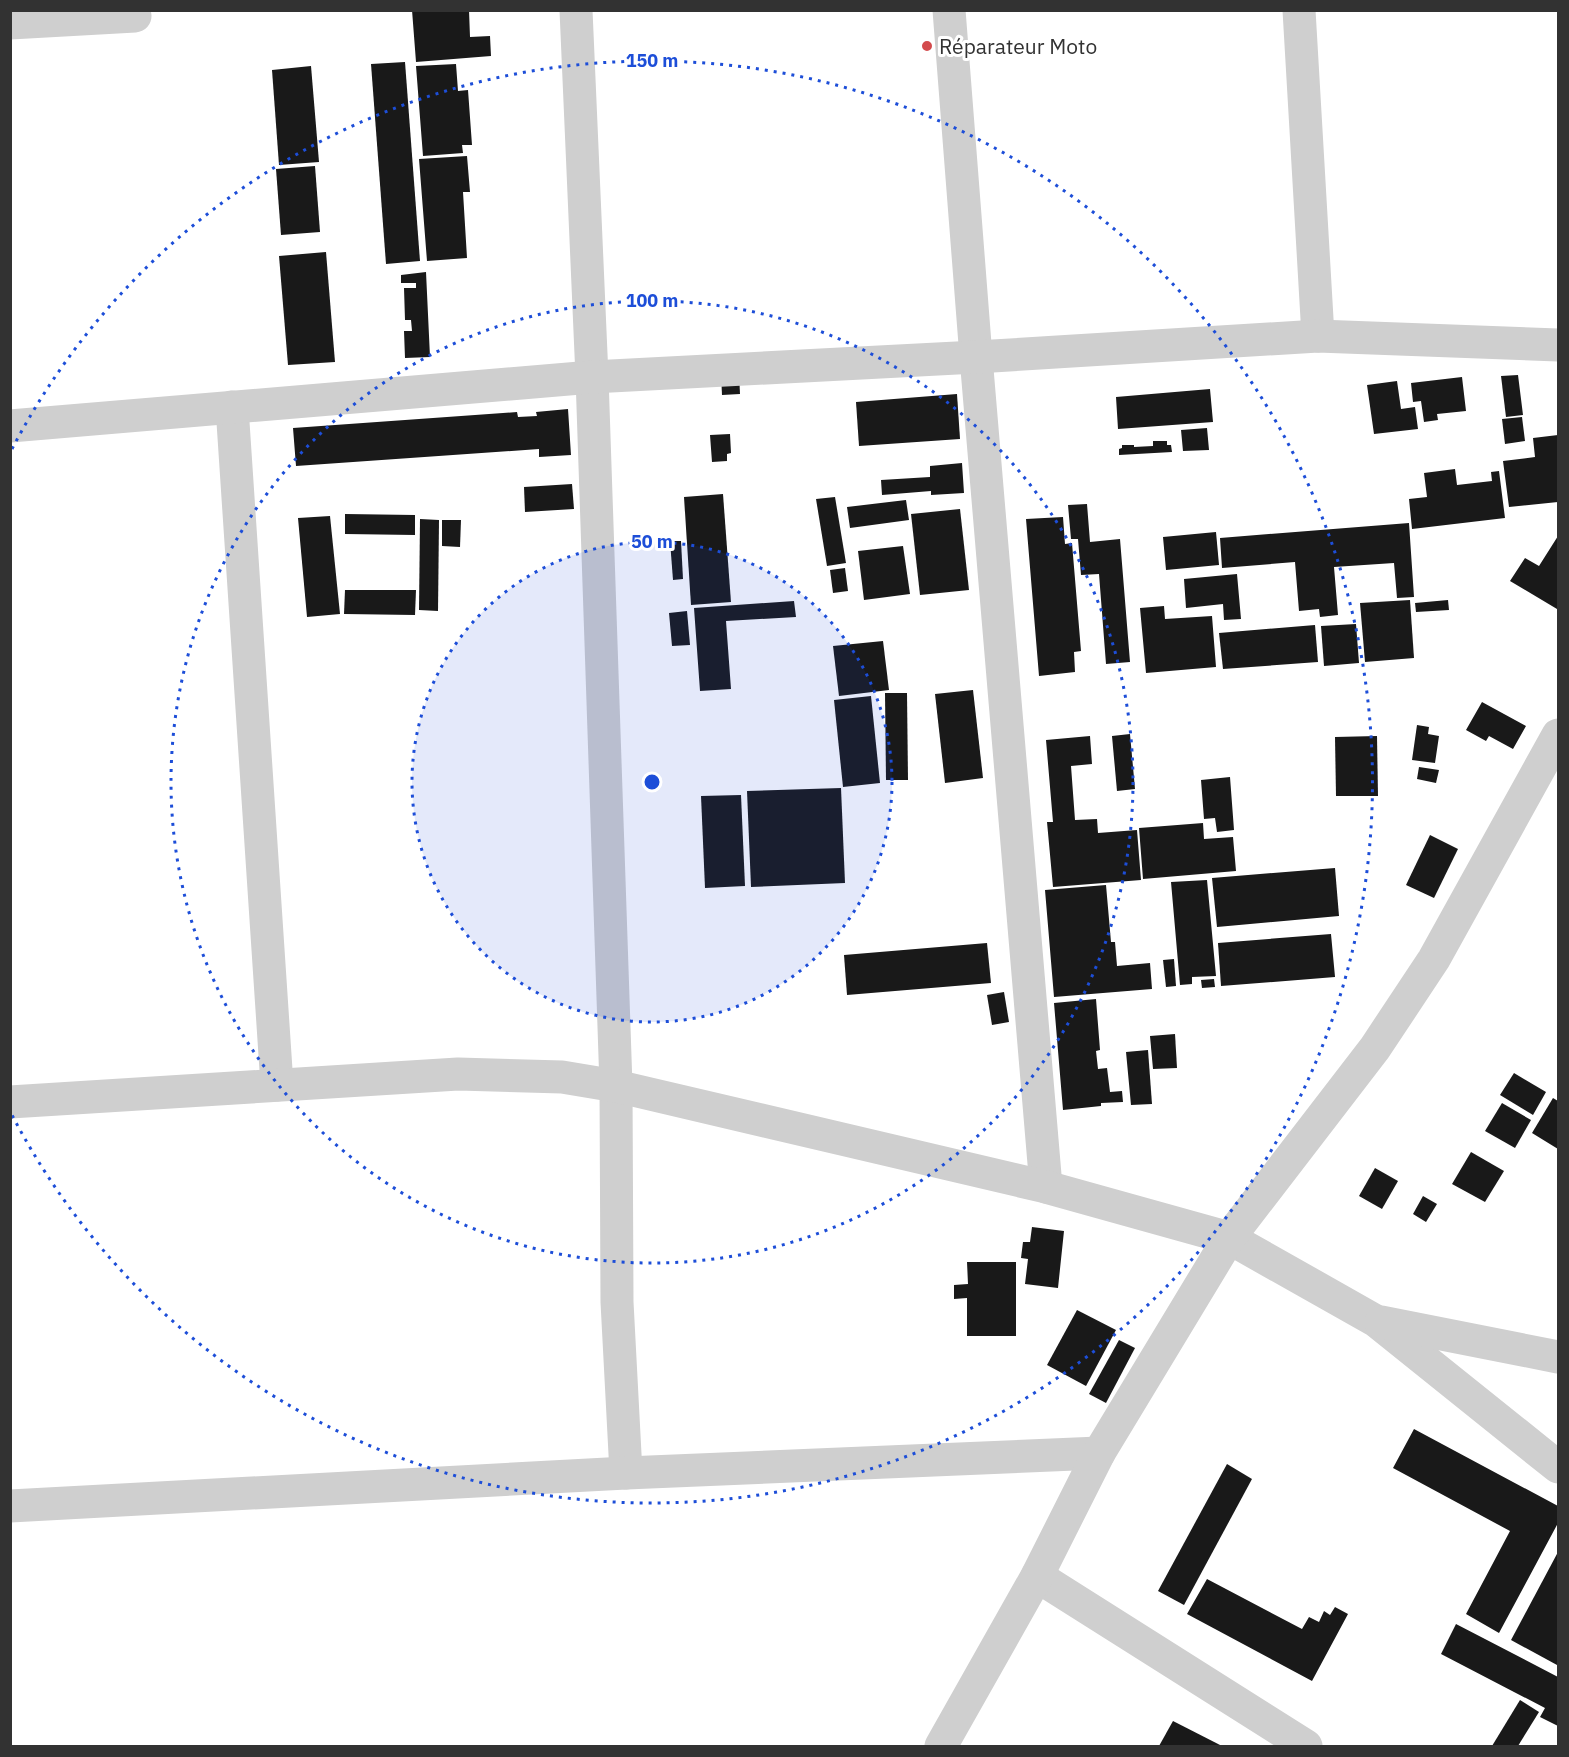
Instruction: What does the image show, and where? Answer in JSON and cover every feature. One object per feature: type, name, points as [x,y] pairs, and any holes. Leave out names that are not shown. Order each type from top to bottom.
[{"type":"street","points":[[576,10],[592,377],[616,1086],[617,1302],[626,1473]]},
{"type":"street","points":[[949,10],[1046,1187]]},
{"type":"street","points":[[1299,10],[1318,336]]},
{"type":"street","points":[[10,23],[135,16]]},
{"type":"street","points":[[10,426],[592,377],[1318,336],[1558,345]]},
{"type":"street","points":[[232,407],[277,1085]]},
{"type":"street","points":[[941,1746],[1037,1576],[1100,1453],[1230,1238],[1375,1048],[1427,969],[1558,735]]},
{"type":"street","points":[[10,1102],[458,1074],[561,1077],[616,1086],[1046,1187],[1230,1238],[1376,1321],[1558,1467]]},
{"type":"street","points":[[1376,1321],[1558,1357]]},
{"type":"street","points":[[10,1506],[626,1473],[1100,1453]]},
{"type":"street","points":[[1037,1576],[1305,1746]]},
{"type":"building","points":[[412,10],[469,10],[470,37],[490,36],[491,56],[416,62]]},
{"type":"building","points":[[405,62],[420,261],[386,264],[371,64]]},
{"type":"building","points":[[456,64],[458,91],[468,90],[472,145],[462,145],[463,153],[423,156],[416,66]]},
{"type":"building","points":[[311,66],[319,162],[279,165],[272,70]]},
{"type":"building","points":[[467,156],[470,192],[463,192],[467,258],[427,261],[419,159]]},
{"type":"building","points":[[315,166],[320,232],[281,235],[276,169]]},
{"type":"building","points":[[326,252],[335,362],[288,365],[279,256]]},
{"type":"building","points":[[426,272],[430,357],[405,358],[404,331],[412,331],[411,320],[405,320],[404,288],[416,288],[416,283],[401,283],[401,275]]},
{"type":"building","points":[[739,373],[740,394],[722,395],[721,374]]},
{"type":"building","points":[[1518,375],[1523,415],[1506,417],[1501,376]]},
{"type":"building","points":[[1462,377],[1466,411],[1437,414],[1438,420],[1424,422],[1421,401],[1413,402],[1411,383]]},
{"type":"building","points":[[1397,381],[1401,409],[1415,407],[1418,429],[1374,434],[1367,385]]},
{"type":"building","points":[[1210,389],[1213,422],[1118,429],[1116,397]]},
{"type":"building","points":[[957,394],[960,439],[859,446],[856,402]]},
{"type":"building","points":[[568,409],[571,455],[539,457],[539,449],[296,466],[293,428],[517,412],[518,417],[537,416],[536,412]]},
{"type":"building","points":[[1522,417],[1525,441],[1505,444],[1502,419]]},
{"type":"building","points":[[1207,428],[1209,450],[1183,451],[1181,430]]},
{"type":"building","points":[[730,434],[731,453],[727,454],[727,461],[712,462],[710,435]]},
{"type":"building","points":[[1558,435],[1558,502],[1509,507],[1503,461],[1535,457],[1533,438]]},
{"type":"building","points":[[1153,441],[1167,441],[1167,445],[1171,445],[1172,452],[1119,455],[1122,445],[1153,446]]},
{"type":"building","points":[[962,463],[964,493],[931,495],[931,491],[882,495],[881,480],[930,477],[930,466]]},
{"type":"building","points":[[1455,469],[1457,485],[1492,481],[1491,472],[1499,471],[1505,518],[1412,529],[1409,499],[1427,497],[1424,473]]},
{"type":"building","points":[[572,484],[574,509],[525,512],[524,487]]},
{"type":"building","points":[[723,494],[731,602],[691,605],[684,497]]},
{"type":"building","points":[[835,497],[846,563],[827,566],[816,499]]},
{"type":"building","points":[[906,500],[909,520],[850,528],[847,507]]},
{"type":"building","points":[[1087,504],[1090,542],[1120,539],[1130,662],[1106,664],[1099,574],[1081,575],[1078,539],[1071,539],[1068,505]]},
{"type":"building","points":[[960,509],[969,590],[920,595],[911,514]]},
{"type":"building","points":[[345,514],[415,515],[415,535],[345,534]]},
{"type":"building","points":[[330,516],[340,614],[307,617],[298,518]]},
{"type":"building","points":[[1063,517],[1065,544],[1072,543],[1081,651],[1074,652],[1075,672],[1039,676],[1026,519]]},
{"type":"building","points":[[420,519],[439,520],[438,611],[419,610]]},
{"type":"building","points":[[442,520],[461,520],[460,547],[442,546]]},
{"type":"building","points":[[1409,523],[1414,597],[1397,598],[1394,563],[1334,567],[1338,615],[1320,617],[1319,609],[1299,611],[1295,562],[1222,568],[1220,538]]},
{"type":"building","points":[[1216,532],[1219,565],[1166,570],[1163,537]]},
{"type":"building","points":[[1558,536],[1557,609],[1510,581],[1525,558],[1539,566]]},
{"type":"building","points":[[670,541],[681,541],[683,579],[673,580]]},
{"type":"building","points":[[903,546],[910,594],[864,600],[858,551]]},
{"type":"building","points":[[845,568],[848,591],[833,593],[830,570]]},
{"type":"building","points":[[1237,574],[1241,619],[1224,620],[1223,604],[1186,608],[1184,579]]},
{"type":"building","points":[[345,590],[416,590],[415,615],[344,614]]},
{"type":"building","points":[[1410,600],[1414,658],[1365,662],[1360,603]]},
{"type":"building","points":[[1448,600],[1449,610],[1416,612],[1415,603]]},
{"type":"building","points":[[794,601],[796,617],[726,621],[731,689],[700,691],[694,608]]},
{"type":"building","points":[[1164,606],[1165,619],[1212,616],[1216,667],[1146,673],[1140,608]]},
{"type":"building","points":[[687,611],[690,645],[672,646],[669,613]]},
{"type":"building","points":[[1356,624],[1359,663],[1324,666],[1321,626]]},
{"type":"building","points":[[1315,625],[1318,662],[1223,669],[1219,633]]},
{"type":"building","points":[[883,641],[889,690],[839,696],[833,646]]},
{"type":"building","points":[[973,690],[983,778],[945,783],[935,694]]},
{"type":"building","points":[[885,693],[907,693],[908,780],[886,780]]},
{"type":"building","points":[[871,696],[880,783],[843,787],[834,700]]},
{"type":"building","points":[[1482,702],[1526,726],[1513,749],[1489,736],[1486,741],[1466,730]]},
{"type":"building","points":[[1417,725],[1429,727],[1428,734],[1439,736],[1435,763],[1412,760]]},
{"type":"building","points":[[1130,734],[1135,789],[1117,791],[1112,736]]},
{"type":"building","points":[[1090,736],[1092,764],[1071,766],[1075,820],[1097,819],[1098,833],[1137,830],[1141,880],[1053,887],[1047,822],[1053,822],[1046,740]]},
{"type":"building","points":[[1377,736],[1378,796],[1336,796],[1335,737]]},
{"type":"building","points":[[1419,767],[1439,770],[1436,783],[1417,779]]},
{"type":"building","points":[[1230,777],[1234,830],[1217,832],[1215,818],[1204,819],[1201,780]]},
{"type":"building","points":[[841,788],[845,883],[751,887],[747,791]]},
{"type":"building","points":[[741,795],[745,886],[705,888],[701,796]]},
{"type":"building","points":[[1203,823],[1204,839],[1233,837],[1236,871],[1143,879],[1139,828]]},
{"type":"building","points":[[1430,835],[1458,849],[1434,898],[1406,885]]},
{"type":"building","points":[[1335,868],[1339,916],[1217,927],[1212,878]]},
{"type":"building","points":[[1207,880],[1216,976],[1192,977],[1192,984],[1180,985],[1171,882]]},
{"type":"building","points":[[1106,885],[1111,942],[1115,942],[1117,966],[1150,963],[1152,989],[1054,997],[1045,890]]},
{"type":"building","points":[[1331,934],[1335,977],[1221,986],[1218,943]]},
{"type":"building","points":[[987,943],[991,983],[847,995],[844,955]]},
{"type":"building","points":[[1174,959],[1176,986],[1166,987],[1163,960]]},
{"type":"building","points":[[1214,979],[1215,987],[1202,988],[1201,980]]},
{"type":"building","points":[[1004,992],[1009,1022],[992,1025],[987,995]]},
{"type":"building","points":[[1096,999],[1100,1050],[1096,1051],[1098,1069],[1107,1068],[1110,1092],[1122,1091],[1123,1102],[1101,1103],[1101,1106],[1063,1110],[1054,1003]]},
{"type":"building","points":[[1175,1034],[1177,1068],[1153,1069],[1150,1036]]},
{"type":"building","points":[[1148,1050],[1152,1104],[1131,1105],[1126,1052]]},
{"type":"building","points":[[1514,1073],[1546,1092],[1533,1115],[1500,1095]]},
{"type":"building","points":[[1553,1098],[1558,1101],[1558,1149],[1532,1133]]},
{"type":"building","points":[[1502,1103],[1531,1120],[1515,1148],[1485,1131]]},
{"type":"building","points":[[1471,1152],[1504,1171],[1485,1202],[1452,1184]]},
{"type":"building","points":[[1375,1168],[1398,1181],[1382,1209],[1359,1196]]},
{"type":"building","points":[[1423,1196],[1437,1204],[1426,1222],[1413,1214]]},
{"type":"building","points":[[1032,1227],[1064,1231],[1058,1288],[1025,1284],[1028,1259],[1021,1258],[1023,1242],[1030,1242]]},
{"type":"building","points":[[967,1262],[1016,1262],[1016,1336],[967,1336],[967,1298],[954,1299],[954,1285],[968,1284]]},
{"type":"building","points":[[1077,1310],[1116,1330],[1086,1386],[1047,1365]]},
{"type":"building","points":[[1119,1340],[1135,1348],[1106,1403],[1089,1394]]},
{"type":"building","points":[[1414,1429],[1558,1506],[1558,1523],[1499,1633],[1466,1614],[1510,1531],[1393,1468]]},
{"type":"building","points":[[1227,1464],[1252,1479],[1184,1605],[1158,1591]]},
{"type":"building","points":[[1558,1552],[1558,1663],[1557,1665],[1511,1640]]},
{"type":"building","points":[[1207,1579],[1302,1629],[1309,1617],[1319,1622],[1324,1611],[1330,1615],[1335,1607],[1348,1614],[1312,1681],[1187,1614]]},
{"type":"building","points":[[1456,1624],[1558,1677],[1558,1726],[1540,1717],[1545,1708],[1441,1654]]},
{"type":"building","points":[[1520,1700],[1539,1712],[1518,1746],[1492,1746]]},
{"type":"building","points":[[1173,1721],[1222,1746],[1159,1746]]},
{"type":"place","name":"Réparateur Moto","points":[[927,46]]}]
